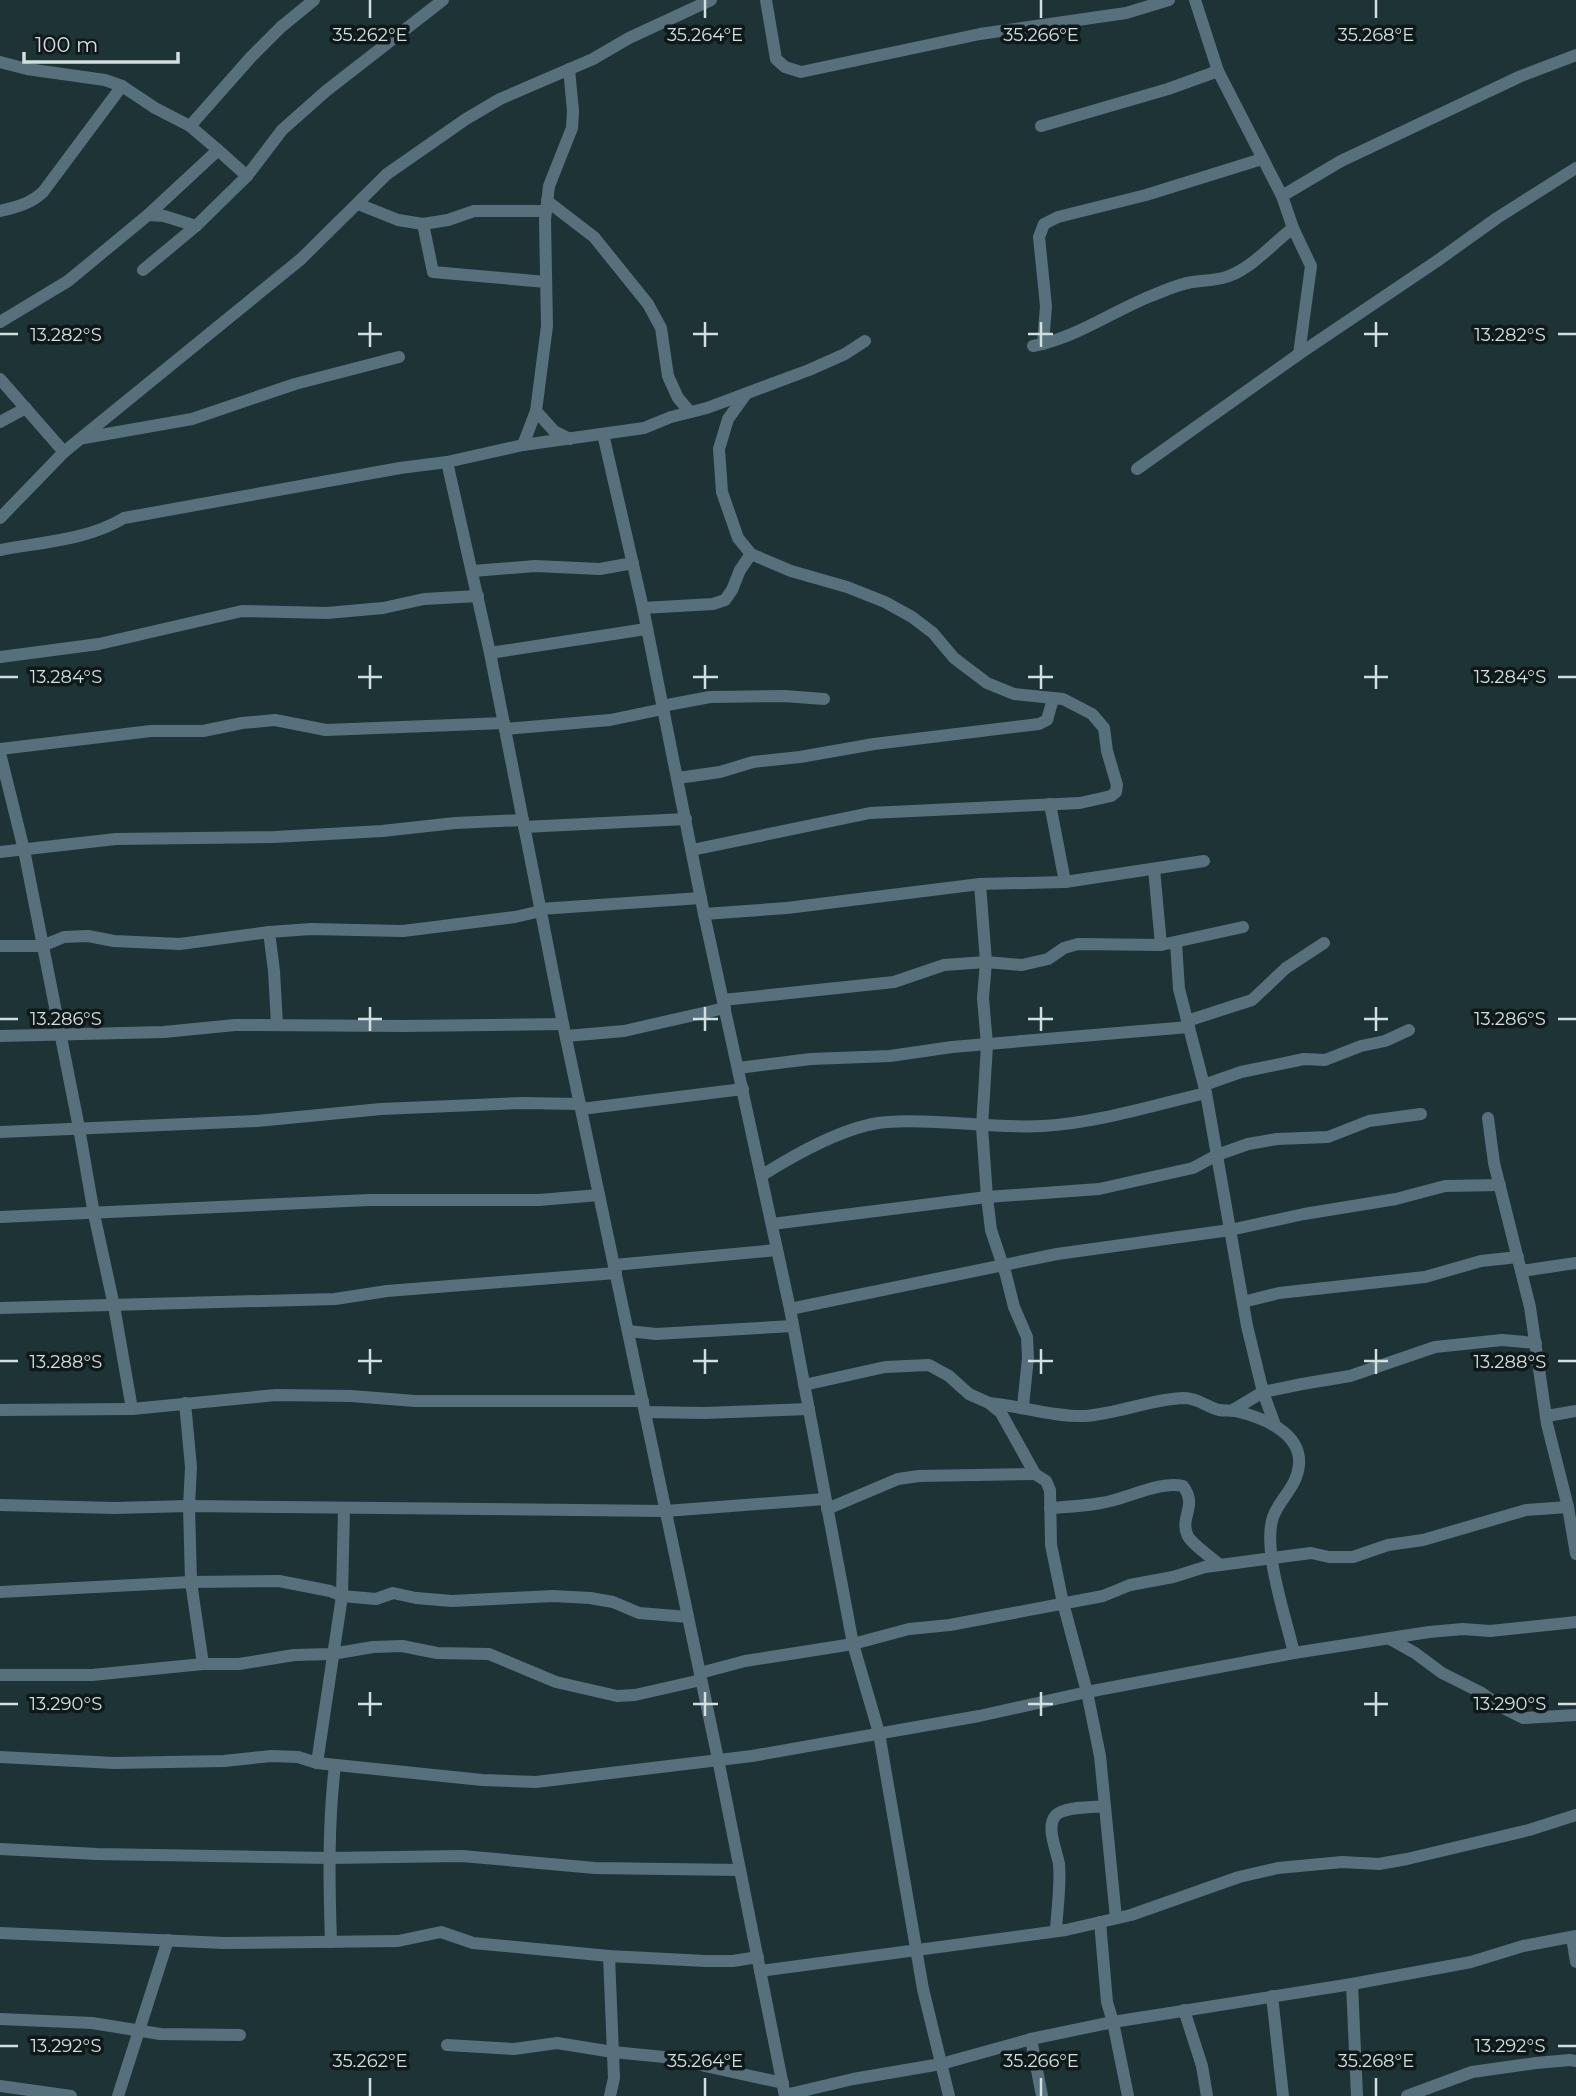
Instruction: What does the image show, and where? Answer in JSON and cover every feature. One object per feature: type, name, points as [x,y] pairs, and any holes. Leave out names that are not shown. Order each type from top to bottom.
[{"type":"street","points":[[190,127],[251,57],[281,27],[314,0]]},
{"type":"street","points":[[144,270],[196,226],[247,176],[282,130],[326,91],[443,0]]},
{"type":"street","points":[[0,518],[64,452],[301,259],[387,174],[500,99],[569,69],[685,6],[711,0]]},
{"type":"street","points":[[766,0],[776,58],[785,67],[801,72],[980,34],[1126,13],[1169,0]]},
{"type":"street","points":[[1195,0],[1218,71],[1282,197],[1293,229],[1311,266],[1298,354]]},
{"type":"street","points":[[1282,197],[1341,161],[1521,76],[1576,55]]},
{"type":"street","points":[[0,62],[27,69],[105,80],[122,86],[190,127],[247,176]]},
{"type":"street","points":[[523,445],[536,411],[547,326],[549,186],[572,128],[569,69]]},
{"type":"street","points":[[1041,127],[1218,71]]},
{"type":"street","points":[[0,211],[22,206],[43,192],[122,86]]},
{"type":"street","points":[[0,323],[68,281],[148,215],[218,150]]},
{"type":"street","points":[[1262,159],[1044,223],[1039,237],[1046,306],[1038,345],[1076,332],[1171,288],[1230,276],[1252,263],[1293,229]]},
{"type":"street","points":[[1137,469],[1298,354],[1497,218],[1576,169]]},
{"type":"street","points":[[358,204],[398,220],[423,224],[448,220],[474,211],[547,206],[594,237],[648,304],[661,328],[668,376],[678,398],[690,412]]},
{"type":"street","points":[[148,215],[164,216],[196,226]]},
{"type":"street","points":[[423,224],[433,272],[546,282]]},
{"type":"street","points":[[0,550],[72,537],[109,527],[124,518],[400,468],[447,462],[523,445],[644,428],[810,370],[845,355],[866,341]]},
{"type":"street","points":[[80,439],[192,419],[295,384],[399,357]]},
{"type":"street","points":[[0,379],[64,452]]},
{"type":"street","points":[[692,850],[870,813],[1101,800],[1116,792],[1117,785],[1107,751],[1104,728],[1093,714],[1063,699],[1014,694],[986,683],[954,659],[933,633],[894,607],[847,587],[791,571],[751,554],[738,538],[722,492],[719,449],[727,419],[746,394]]},
{"type":"street","points":[[0,422],[26,408]]},
{"type":"street","points":[[536,411],[554,431],[570,439]]},
{"type":"street","points":[[603,434],[643,608],[704,914],[790,1309],[853,1644],[879,1733],[916,1950],[949,2096]]},
{"type":"street","points":[[447,462],[490,653],[564,1030],[718,1759],[784,2091]]},
{"type":"street","points":[[643,608],[713,604],[725,600],[751,554]]},
{"type":"street","points":[[472,571],[535,566],[600,569],[633,563]]},
{"type":"street","points":[[0,657],[99,644],[242,611],[338,612],[383,608],[424,599],[478,596]]},
{"type":"street","points":[[490,653],[646,629]]},
{"type":"street","points":[[132,1409],[24,850],[0,751],[151,731],[203,731],[275,720],[326,730],[504,726],[610,720],[710,697],[784,696],[824,699]]},
{"type":"street","points":[[678,778],[720,772],[753,762],[1039,724],[1047,720],[1054,699]]},
{"type":"street","points":[[1050,804],[1065,882]]},
{"type":"street","points":[[0,852],[116,839],[275,837],[382,831],[455,823],[524,824],[686,819]]},
{"type":"street","points":[[704,914],[787,908],[980,884],[1065,882],[1205,861]]},
{"type":"street","points":[[1154,869],[1161,945]]},
{"type":"street","points":[[980,884],[986,962],[982,1016],[987,1045],[982,1127],[987,1198],[991,1230],[1014,1307],[1027,1337],[1028,1358],[1023,1406]]},
{"type":"street","points":[[0,946],[42,946],[64,937],[88,936],[114,941],[180,944],[311,929],[403,931],[515,917],[541,910],[701,898]]},
{"type":"street","points":[[0,1037],[277,1024],[624,1031],[724,1004],[894,982],[944,965],[986,962],[1022,965],[1048,959],[1064,948],[1078,944],[1161,945],[1243,927]]},
{"type":"street","points":[[268,932],[274,971],[277,1024]]},
{"type":"street","points":[[1176,943],[1180,989],[1205,1089],[1243,1302],[1263,1392],[1275,1424],[1293,1443],[1300,1463],[1295,1482],[1274,1515],[1270,1534],[1272,1558],[1294,1653]]},
{"type":"street","points":[[738,1068],[811,1059],[890,1056],[952,1047],[1188,1024],[1252,1000],[1286,968],[1324,943]]},
{"type":"street","points":[[761,1176],[793,1155],[824,1141],[885,1122],[920,1121],[982,1127],[1045,1126],[1111,1115],[1205,1089],[1241,1072],[1304,1059],[1332,1058],[1361,1046],[1385,1041],[1409,1030]]},
{"type":"street","points":[[0,1132],[257,1121],[395,1108],[522,1103],[581,1106],[743,1089]]},
{"type":"street","points":[[772,1224],[987,1198],[1099,1189],[1193,1168],[1217,1155],[1248,1144],[1277,1139],[1328,1137],[1369,1121],[1421,1114]]},
{"type":"street","points":[[1488,1118],[1500,1185],[1536,1343],[1547,1416],[1576,1554]]},
{"type":"street","points":[[790,1309],[1003,1264],[1230,1230],[1304,1214],[1377,1203],[1445,1186],[1500,1185]]},
{"type":"street","points":[[0,1217],[369,1200],[539,1200],[599,1195]]},
{"type":"street","points":[[0,1308],[335,1299],[387,1291],[777,1250]]},
{"type":"street","points":[[1243,1302],[1279,1293],[1425,1277],[1481,1261],[1518,1257]]},
{"type":"street","points":[[1521,1271],[1576,1263]]},
{"type":"street","points":[[628,1331],[656,1334],[793,1326]]},
{"type":"street","points":[[1233,1410],[1263,1392],[1350,1376],[1435,1347],[1502,1340],[1536,1343]]},
{"type":"street","points":[[804,1385],[885,1367],[929,1365],[1001,1413],[1035,1474],[1046,1481],[1050,1490],[1051,1545],[1100,1756],[1116,1918]]},
{"type":"street","points":[[0,1410],[132,1409],[276,1395],[644,1406],[704,1413],[809,1409]]},
{"type":"street","points":[[989,1403],[1084,1416],[1183,1398],[1195,1399],[1219,1410],[1233,1410],[1275,1424]]},
{"type":"street","points":[[185,1403],[191,1467],[191,1582],[203,1664]]},
{"type":"street","points":[[1547,1416],[1576,1411]]},
{"type":"street","points":[[0,1505],[666,1511],[826,1504],[898,1479],[919,1476],[1035,1474]]},
{"type":"street","points":[[1050,1508],[1102,1503],[1176,1484],[1183,1486],[1191,1503],[1185,1527],[1187,1538],[1220,1565]]},
{"type":"street","points":[[0,1675],[92,1675],[203,1664],[239,1664],[373,1647],[402,1646],[437,1653],[489,1654],[556,1682],[617,1696],[643,1693],[745,1661],[853,1644],[909,1629],[950,1625],[1103,1596],[1130,1585],[1173,1577],[1205,1567],[1311,1553],[1329,1557],[1353,1557],[1388,1545],[1423,1540],[1526,1510],[1568,1507]]},
{"type":"street","points":[[317,1763],[342,1596],[344,1509]]},
{"type":"street","points":[[0,1592],[191,1582],[279,1581],[342,1596],[376,1599],[393,1593],[452,1601],[566,1596],[612,1602],[639,1613],[688,1617]]},
{"type":"street","points":[[0,1758],[124,1763],[271,1756],[482,1780],[536,1782],[752,1756],[979,1716],[1087,1692],[1294,1653],[1463,1629],[1490,1631],[1576,1622]]},
{"type":"street","points":[[1390,1639],[1415,1653],[1442,1674],[1480,1692],[1523,1718],[1576,1715]]},
{"type":"street","points":[[331,1942],[330,1804],[335,1765]]},
{"type":"street","points":[[1056,1931],[1059,1866],[1053,1821],[1057,1814],[1066,1811],[1105,1806]]},
{"type":"street","points":[[760,1971],[1056,1931],[1116,1918],[1239,1877],[1278,1868],[1342,1862],[1379,1864],[1529,1830],[1576,1815]]},
{"type":"street","points":[[0,1849],[97,1854],[329,1858],[463,1856],[595,1868],[740,1870]]},
{"type":"street","points":[[1100,1922],[1103,1980],[1128,2096]]},
{"type":"street","points":[[0,1933],[224,1943],[398,1941],[441,1932],[473,1943],[610,1956],[705,1961],[733,1961],[758,1957]]},
{"type":"street","points":[[447,2045],[514,2049],[557,2043],[664,2057],[784,2091],[941,2064],[1031,2039],[1113,2022],[1471,1962],[1523,1947],[1574,1937],[1576,1962]]},
{"type":"street","points":[[118,2096],[168,1940]]},
{"type":"street","points":[[610,1956],[614,2078],[610,2096]]},
{"type":"street","points":[[1352,1984],[1357,2096]]},
{"type":"street","points":[[1272,1996],[1283,2096]]},
{"type":"street","points":[[1184,2010],[1202,2066],[1207,2096]]},
{"type":"street","points":[[0,2019],[92,2023],[138,2031],[240,2035]]},
{"type":"street","points":[[1031,2039],[1042,2096]]},
{"type":"street","points":[[1407,2096],[1472,2072],[1576,2061]]},
{"type":"street","points":[[0,2086],[71,2096]]}]
